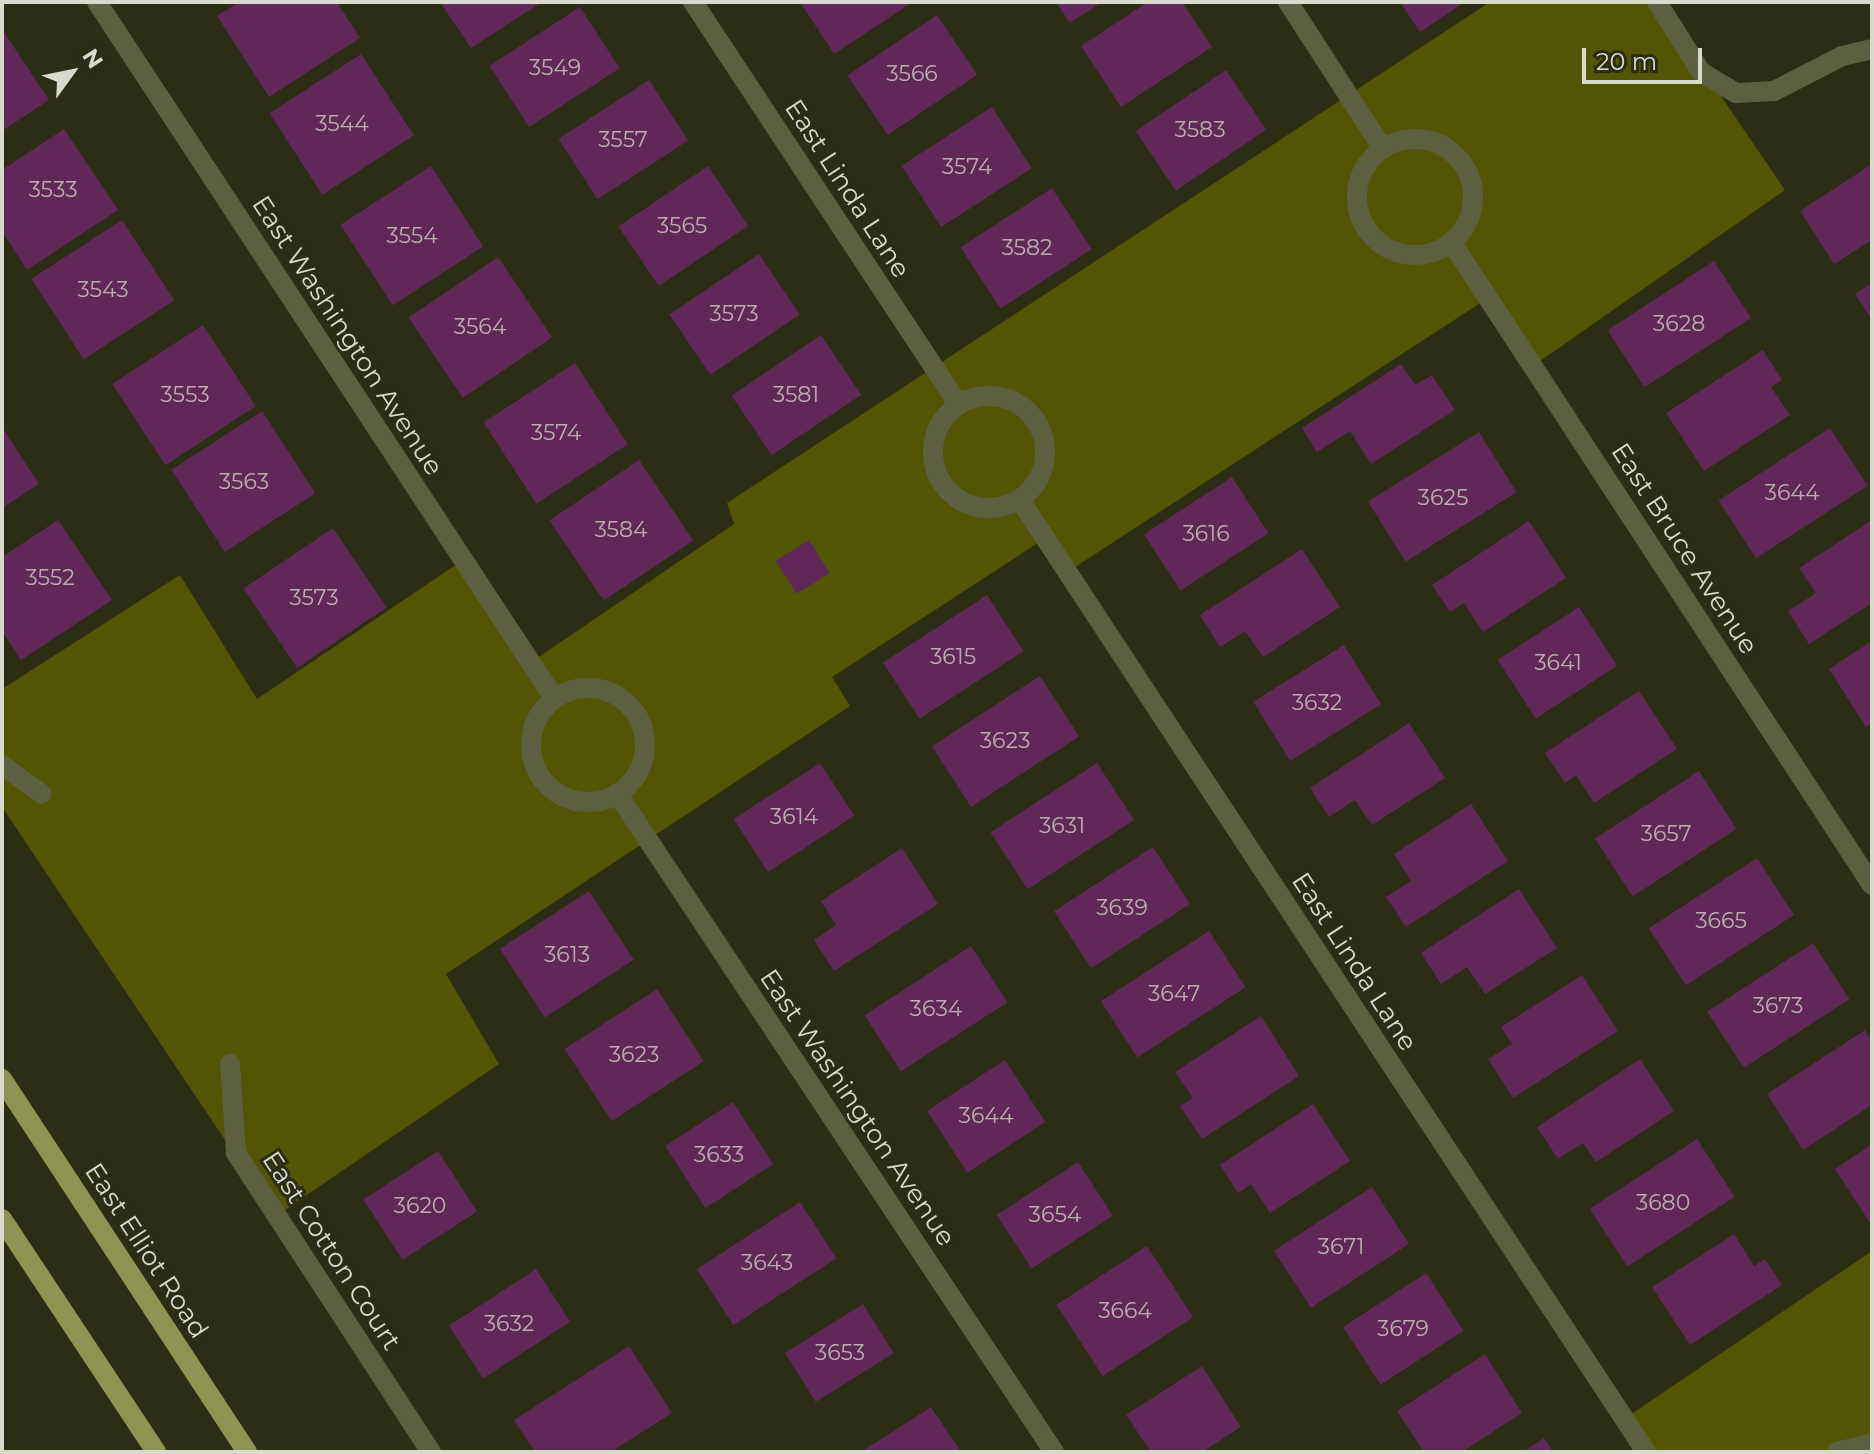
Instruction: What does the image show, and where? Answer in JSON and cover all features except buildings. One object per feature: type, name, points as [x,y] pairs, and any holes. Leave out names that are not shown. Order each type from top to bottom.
[{"type":"main road","name":"East Elliot Road","points":[[2,1079],[247,1452]]},
{"type":"main road","points":[[2,1219],[156,1452]]},
{"type":"street","name":"East Washington Avenue","points":[[97,2],[554,698]]},
{"type":"street","name":"East Linda Lane","points":[[693,2],[958,404]]},
{"type":"street","points":[[1288,2],[1383,149]]},
{"type":"street","points":[[1657,2],[1701,72],[1736,93],[1774,91],[1842,56],[1872,49]]},
{"type":"street","points":[[1426,139],[1457,156],[1469,174],[1474,204],[1452,243],[1413,256],[1371,236],[1357,199],[1360,179],[1383,149],[1426,139]]},
{"type":"street","name":"East Bruce Avenue","points":[[1452,243],[1872,885]]},
{"type":"street","points":[[989,395],[1011,399],[1041,428],[1043,472],[1020,500],[980,508],[951,494],[939,478],[935,437],[958,404],[989,395]]},
{"type":"street","name":"East Linda Lane","points":[[1020,500],[1646,1452]]},
{"type":"street","points":[[580,687],[607,690],[640,720],[643,764],[617,793],[592,803],[574,801],[543,780],[530,742],[536,719],[554,698],[580,687]]},
{"type":"street","points":[[2,765],[42,794]]},
{"type":"street","name":"East Washington Avenue","points":[[617,793],[1054,1452]]},
{"type":"street","name":"East Cotton Court","points":[[230,1064],[236,1153],[431,1452]]},
{"type":"street","points":[[1837,1452],[1872,1443]]},
{"type":"shaded area","points":[[1490,2],[1657,2],[1785,190],[1533,366],[1488,298],[1066,573],[1044,539],[832,677],[850,706],[446,974],[499,1064],[276,1216],[2,807],[2,689],[180,575],[257,699],[463,560],[530,663],[734,524],[727,503]]},
{"type":"shaded area","points":[[1872,1251],[1872,1452],[1646,1452],[1624,1419]]}]
